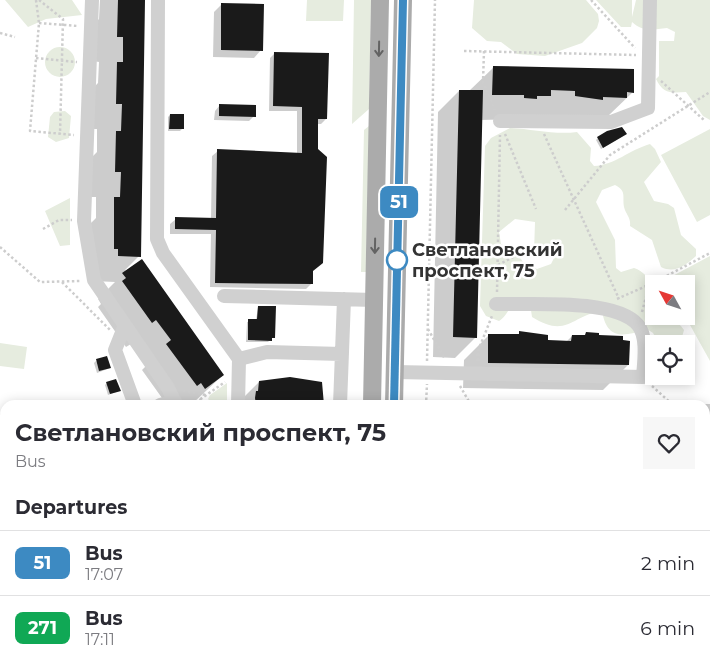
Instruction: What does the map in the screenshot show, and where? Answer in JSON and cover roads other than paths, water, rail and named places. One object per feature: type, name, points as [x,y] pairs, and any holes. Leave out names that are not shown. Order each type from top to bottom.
[{"type":"main road","points":[[372,400],[380,0]]},
{"type":"main road","points":[[394,400],[403,0]]},
{"type":"street","points":[[158,0],[157,239],[163,253],[239,366],[238,400]]},
{"type":"street","points":[[500,122],[611,122],[648,108],[650,0]]},
{"type":"street","points":[[91,1],[84,220],[94,280],[168,388],[174,400]]},
{"type":"street","points":[[378,110],[401,109]]},
{"type":"street","points":[[224,296],[374,300]]},
{"type":"street","points":[[340,400],[344,300]]},
{"type":"street","points":[[395,372],[643,377],[644,342],[639,325],[625,314],[600,306],[496,304]]},
{"type":"street","points":[[125,325],[115,350],[132,400]]},
{"type":"street","points":[[239,366],[267,352],[342,354]]},
{"type":"place","name":"Светлановский проспект, 75","points":[[397,260]]}]
